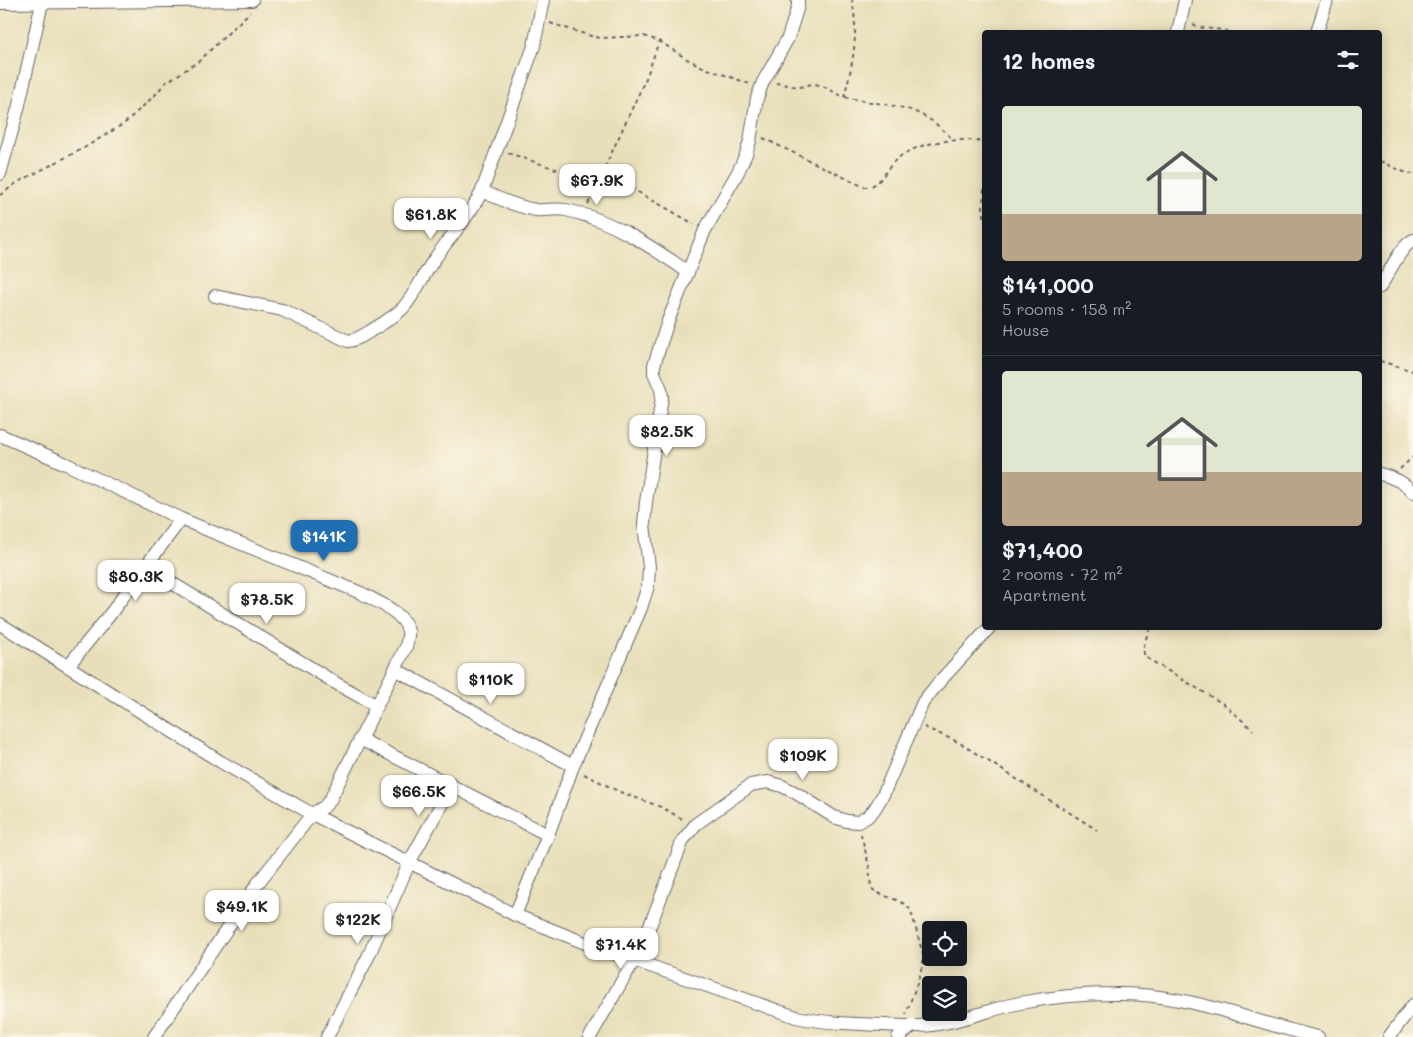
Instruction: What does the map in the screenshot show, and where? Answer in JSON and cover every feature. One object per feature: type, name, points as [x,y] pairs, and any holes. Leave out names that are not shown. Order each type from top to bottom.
[{"type":"street","points":[[214,296],[282,310],[348,341],[354,340],[392,317],[403,308],[436,257],[473,208],[482,191],[534,46],[543,0]]},
{"type":"street","points":[[515,915],[548,835],[573,766],[625,646],[648,586],[644,524],[662,397],[661,388],[654,373],[654,365],[675,300],[705,230],[738,172],[746,154],[752,133],[754,109],[762,85],[788,38],[798,6],[798,0]]},
{"type":"street","points":[[1178,30],[1185,0]]},
{"type":"street","points":[[1318,30],[1327,0]]},
{"type":"street","points":[[0,3],[251,6]]},
{"type":"street","points":[[0,174],[18,108],[42,3]]},
{"type":"street","points":[[482,191],[502,200],[528,208],[548,211],[565,210],[583,215],[633,238],[688,272]]},
{"type":"street","points":[[1382,284],[1400,254],[1409,242],[1413,240]]},
{"type":"street","points":[[0,435],[64,463],[181,519],[361,593],[388,608],[404,621],[408,632],[406,647],[330,800],[324,807],[312,814],[258,884],[154,1037]]},
{"type":"street","points":[[1382,475],[1393,478],[1413,492]]},
{"type":"street","points":[[68,666],[108,617],[144,566],[181,519]]},
{"type":"street","points":[[144,566],[339,686],[377,706]]},
{"type":"street","points":[[0,624],[221,762],[312,814],[410,861],[515,915],[582,942],[796,1017],[820,1022],[904,1030],[946,1023],[1020,1003],[1067,997],[1116,994],[1167,998],[1212,1007],[1285,1030],[1318,1037]]},
{"type":"street","points":[[590,1037],[634,960],[651,923],[683,840],[696,824],[752,785],[768,782],[796,793],[834,817],[858,822],[867,817],[874,810],[882,795],[922,702],[987,630]]},
{"type":"street","points":[[395,669],[573,766]]},
{"type":"street","points":[[360,739],[548,835]]},
{"type":"street","points":[[327,1037],[368,956],[410,861],[452,785]]},
{"type":"street","points":[[1389,1037],[1413,1004]]},
{"type":"path","points":[[844,97],[855,48],[856,29],[852,0]]},
{"type":"path","points":[[0,195],[18,182],[84,148],[125,122],[156,94],[165,83],[198,62],[251,6]]},
{"type":"path","points":[[1181,17],[1202,28],[1220,30]]},
{"type":"path","points":[[540,20],[600,38],[644,36],[659,41],[705,68],[762,85],[798,87],[815,84],[844,97],[895,105],[926,116],[940,126],[953,140]]},
{"type":"path","points":[[583,215],[647,76],[659,41]]},
{"type":"path","points":[[752,133],[864,187],[871,187],[878,182],[897,158],[911,151],[953,140],[969,139],[982,141]]},
{"type":"path","points":[[496,150],[598,183]]},
{"type":"path","points":[[1382,162],[1413,174]]},
{"type":"path","points":[[603,172],[705,230]]},
{"type":"path","points":[[1382,361],[1413,371]]},
{"type":"path","points":[[1393,478],[1400,468],[1413,457]]},
{"type":"path","points":[[1149,630],[1144,646],[1145,657],[1226,705],[1253,730]]},
{"type":"path","points":[[913,721],[958,742],[1097,830]]},
{"type":"path","points":[[573,766],[620,792],[661,807],[696,824]]},
{"type":"path","points":[[858,822],[869,866],[871,888],[908,906],[912,911],[922,950],[924,965],[904,1030]]}]
